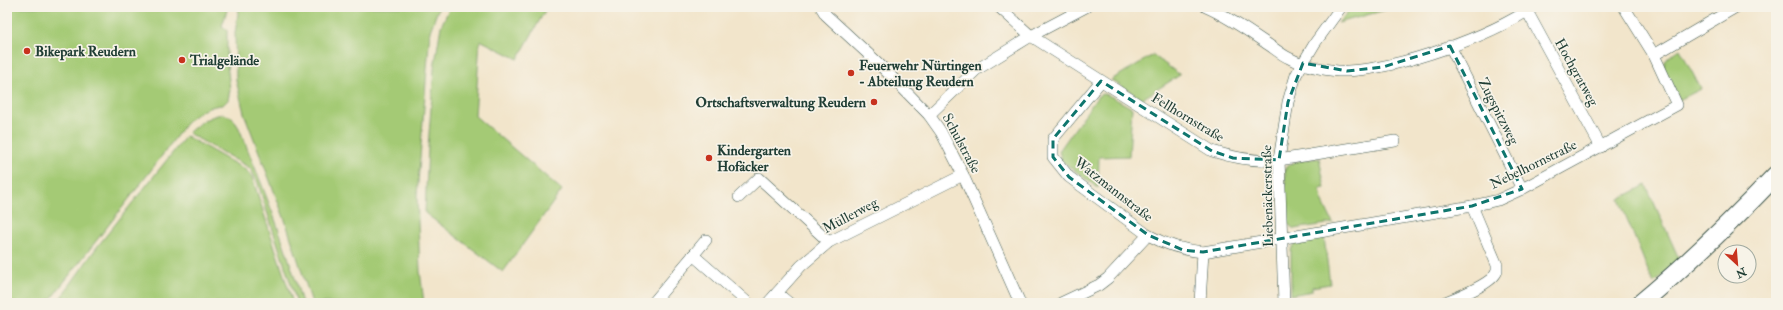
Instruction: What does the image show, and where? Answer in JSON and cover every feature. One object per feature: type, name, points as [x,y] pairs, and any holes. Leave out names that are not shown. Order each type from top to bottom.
[{"type":"main road","points":[[1641,303],[1703,249],[1776,175]]},
{"type":"street","name":"Schulstraße","points":[[821,7],[826,15],[877,62],[929,115],[941,132],[1020,303]]},
{"type":"street","name":"Fellhornstraße","points":[[999,7],[1032,36],[1212,151],[1233,158],[1262,161],[1279,160],[1395,141]]},
{"type":"street","points":[[929,115],[976,70],[1032,36],[1086,7]]},
{"type":"street","points":[[1206,7],[1222,14],[1289,59],[1330,70],[1354,70],[1383,67],[1450,46],[1489,31],[1530,9]]},
{"type":"street","name":"Liebenäckerstraße","points":[[1284,303],[1283,237],[1279,160],[1288,102],[1296,75],[1341,7]]},
{"type":"street","name":"Nebelhornstraße","points":[[1283,237],[1472,206],[1498,200],[1522,189],[1677,105],[1654,55],[1624,7]]},
{"type":"street","points":[[1654,55],[1736,7]]},
{"type":"street","name":"Hochgratweg","points":[[1530,9],[1601,147]]},
{"type":"street","name":"Zugspitzweg","points":[[1450,46],[1522,189]]},
{"type":"street","name":"Watzmannstraße","points":[[1101,81],[1053,139],[1053,157],[1069,177],[1148,235],[1161,242],[1183,250],[1203,252],[1283,237]]},
{"type":"street","name":"Müllerweg","points":[[768,303],[801,266],[829,242],[962,175]]},
{"type":"street","points":[[739,197],[759,178],[829,242]]},
{"type":"street","points":[[1443,303],[1485,283],[1493,277],[1497,271],[1497,265],[1472,206]]},
{"type":"street","points":[[1061,303],[1099,285],[1108,278],[1148,235]]},
{"type":"street","points":[[652,303],[706,240]]},
{"type":"street","points":[[1200,303],[1203,252]]},
{"type":"street","points":[[693,255],[748,303]]},
{"type":"street","points":[[777,293],[789,303]]},
{"type":"highlighted area","points":[[1450,46],[1522,189],[1472,206],[1203,252],[1183,250],[1148,235],[1069,177],[1053,157],[1053,139],[1101,81],[1212,151],[1233,158],[1279,160],[1288,102],[1303,63],[1347,71],[1383,67]]},
{"type":"green space","points":[[7,7],[228,7],[222,26],[227,30],[227,63],[230,90],[228,100],[223,105],[218,105],[201,111],[187,122],[135,192],[50,300],[45,303],[7,303]]},
{"type":"green space","points":[[239,7],[439,7],[430,31],[417,196],[420,271],[424,303],[312,303],[285,220],[244,113],[236,80],[235,33]]},
{"type":"green space","points":[[450,7],[547,7],[518,59],[480,40],[475,116],[562,190],[503,272],[425,213],[434,69],[441,26]]},
{"type":"green space","points":[[1352,7],[1396,7],[1338,23]]},
{"type":"green space","points":[[1680,49],[1701,89],[1679,100],[1664,65],[1671,55]]},
{"type":"green space","points":[[1153,55],[1180,75],[1142,99],[1111,80]]},
{"type":"green space","points":[[1102,94],[1108,95],[1132,108],[1129,156],[1099,157],[1098,188],[1062,161],[1059,151],[1098,96]]},
{"type":"green space","points":[[223,114],[232,117],[239,128],[281,236],[302,303],[297,303],[257,181],[250,168],[188,133],[204,120]]},
{"type":"green space","points":[[186,136],[246,170],[252,177],[293,303],[57,303],[97,247]]},
{"type":"green space","points":[[1319,158],[1325,188],[1320,189],[1322,200],[1333,223],[1294,229],[1286,221],[1285,170],[1287,166],[1295,162]]},
{"type":"green space","points":[[1646,185],[1680,261],[1653,283],[1619,199]]},
{"type":"green space","points":[[1324,237],[1330,284],[1312,287],[1312,291],[1291,295],[1291,250],[1293,246],[1300,241]]},
{"type":"place","name":"Bikepark Reudern","points":[[27,51]]},
{"type":"place","name":"Trialgelände","points":[[182,60]]},
{"type":"place","name":"Feuerwehr Nürtingen - Abteilung Reudern","points":[[851,73]]},
{"type":"place","name":"Ortschaftsverwaltung Reudern","points":[[874,102]]},
{"type":"place","name":"Kindergarten Hofäcker","points":[[709,158]]}]
